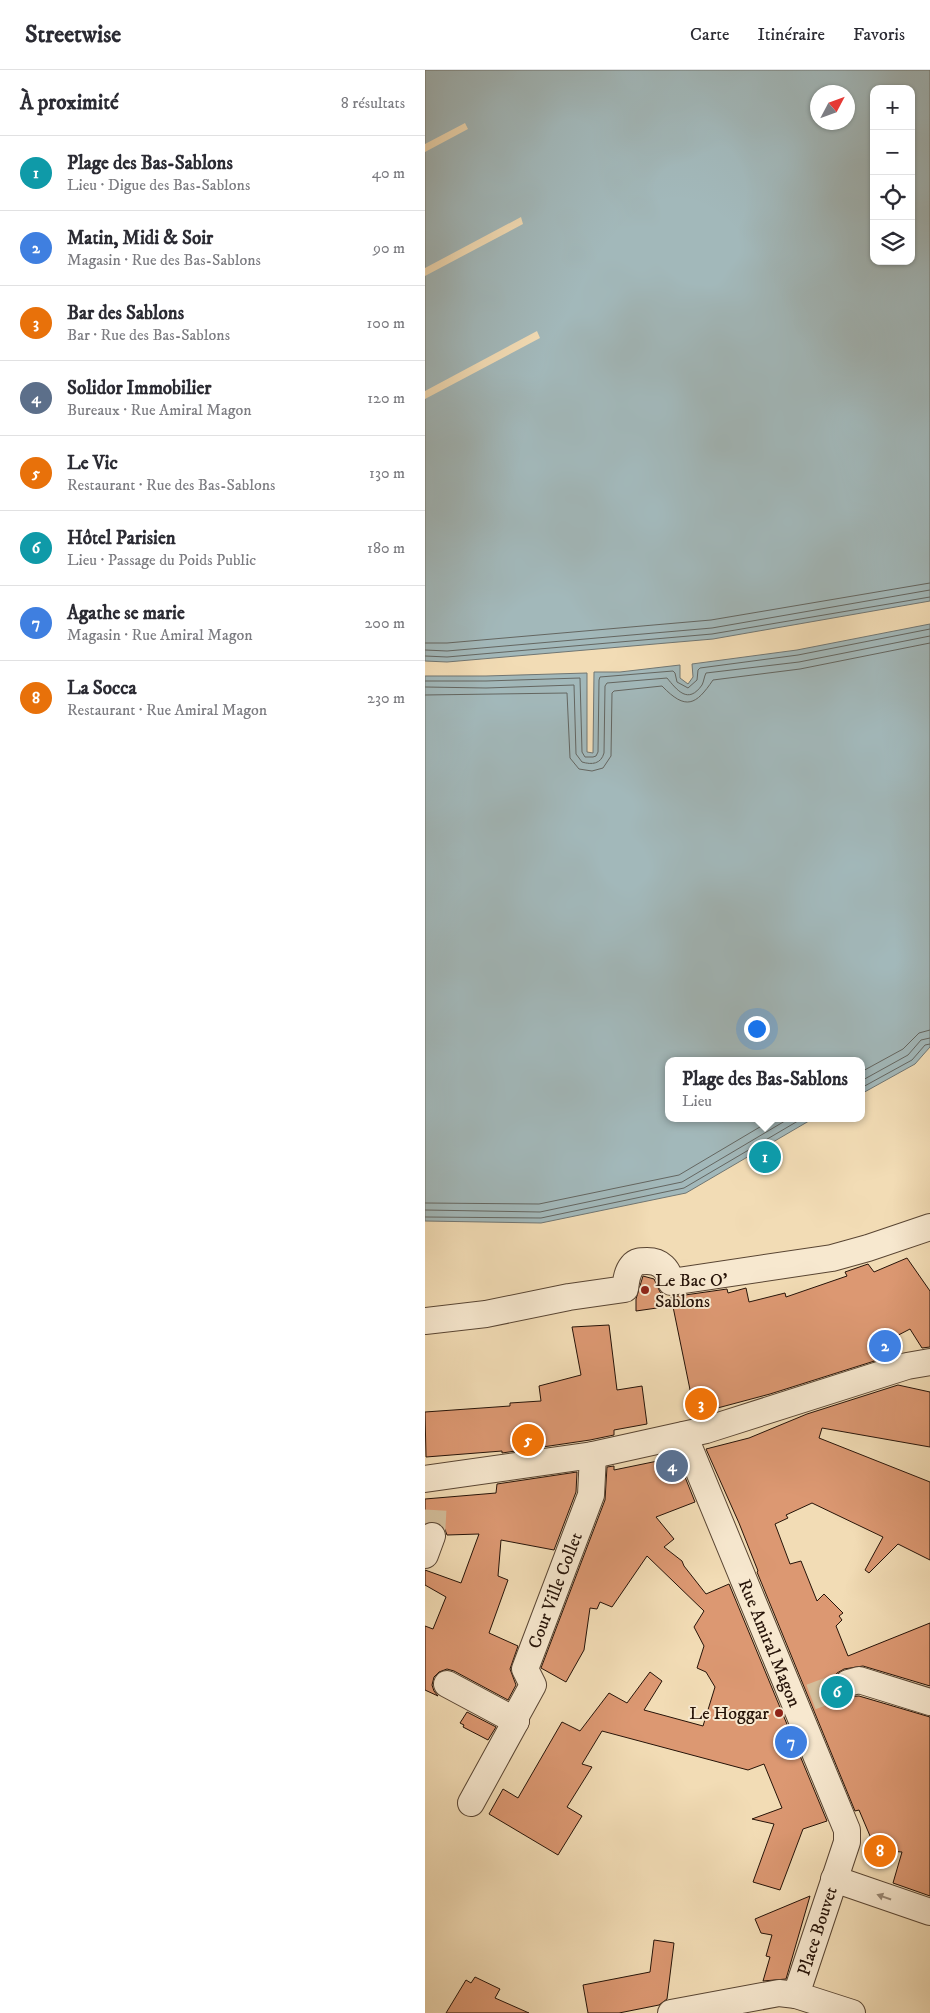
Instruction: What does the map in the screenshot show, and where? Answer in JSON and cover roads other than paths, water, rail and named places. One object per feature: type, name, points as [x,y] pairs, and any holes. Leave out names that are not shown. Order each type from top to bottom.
[{"type":"street","points":[[425,1321],[486,1314],[569,1297],[625,1289],[628,1272],[633,1265],[640,1261],[655,1260],[663,1265],[671,1282],[831,1258],[868,1248],[930,1227]]},
{"type":"street","points":[[431,1486],[593,1455],[706,1430],[907,1366],[930,1362]]},
{"type":"street","name":"Rue Amiral Magon","points":[[684,1435],[803,1701],[847,1830],[847,1842],[834,1879]]},
{"type":"street","name":"Cour Ville Collet","points":[[471,1803],[516,1721],[516,1716],[533,1684],[525,1669],[591,1495],[593,1455]]},
{"type":"street","points":[[848,1683],[859,1680],[930,1702]]},
{"type":"street","points":[[447,1684],[516,1721]]},
{"type":"street","name":"Place Bouvet","points":[[851,2013],[796,1995],[834,1879],[930,1912]]},
{"type":"street","points":[[671,2013],[779,1993],[796,1995]]},
{"type":"water","points":[[425,70],[930,70],[930,601],[713,639],[447,662],[425,661]]},
{"type":"water","points":[[930,624],[930,1047],[915,1064],[865,1092],[865,1057],[665,1057],[665,1122],[807,1122],[686,1193],[541,1223],[425,1221],[425,676],[587,673],[587,752],[593,753],[594,672],[620,672],[680,665],[680,678],[688,684],[693,677],[692,664],[797,650]]},
{"type":"tunnel","points":[[432,1536],[434,1499]]},
{"type":"tunnel","points":[[811,1697],[848,1683]]},
{"type":"place","name":"Plage des Bas-Sablons","points":[[765,1157]]},
{"type":"place","name":"Le Bac O' Sablons","points":[[645,1290]]},
{"type":"place","name":"Matin, Midi & Soir","points":[[885,1346]]},
{"type":"place","name":"Bar des Sablons","points":[[701,1404]]},
{"type":"place","name":"Le Vic","points":[[528,1440]]},
{"type":"place","name":"Solidor Immobilier","points":[[672,1466]]},
{"type":"place","name":"Hôtel Parisien","points":[[837,1692]]},
{"type":"place","name":"Le Hoggar","points":[[779,1713]]},
{"type":"place","name":"Agathe se marie","points":[[791,1742]]},
{"type":"place","name":"La Socca","points":[[880,1851]]}]
